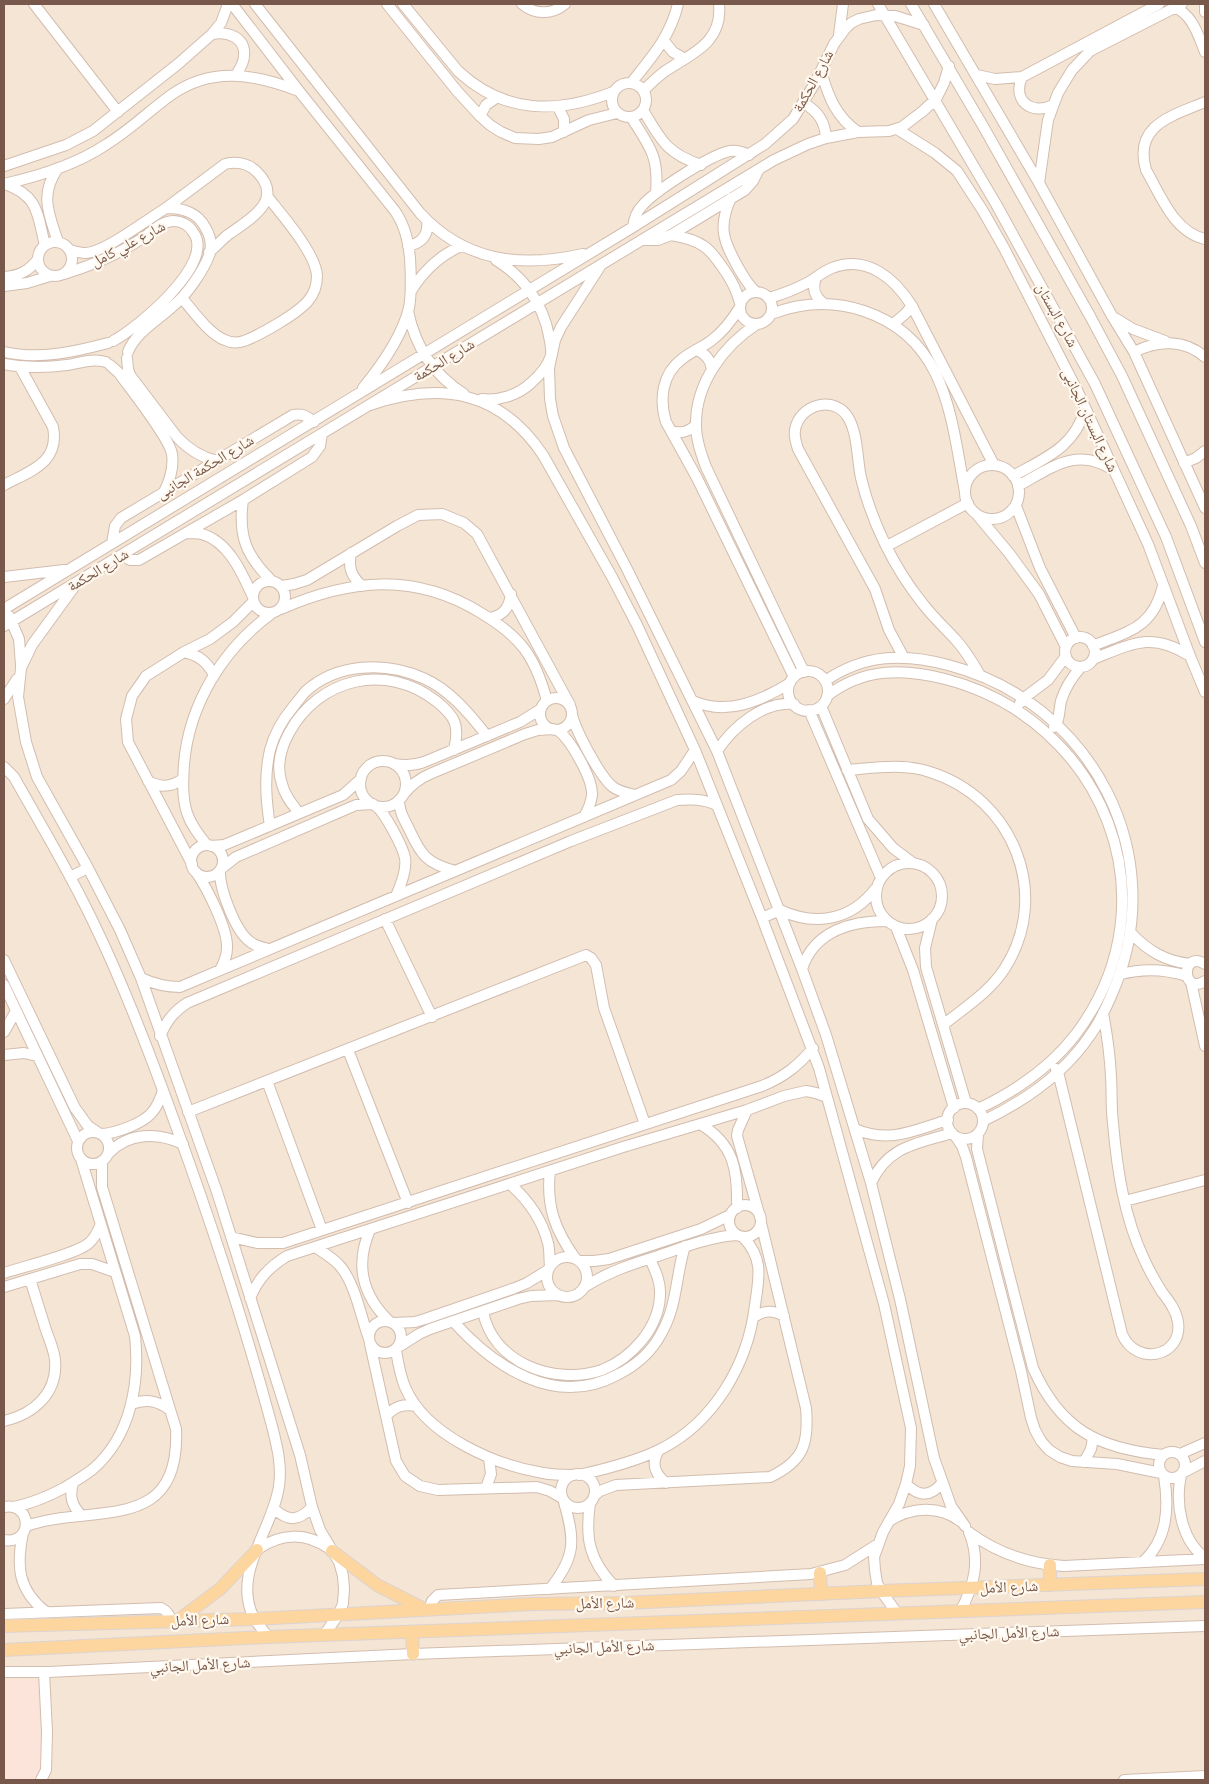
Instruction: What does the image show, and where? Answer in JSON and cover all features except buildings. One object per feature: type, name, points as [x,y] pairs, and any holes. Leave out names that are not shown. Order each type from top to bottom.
[{"type":"main road","points":[[173,1621],[220,1589],[257,1550]]},
{"type":"main road","points":[[332,1551],[377,1585],[428,1610]]},
{"type":"main road","points":[[1050,1565],[1050,1585]]},
{"type":"main road","points":[[820,1572],[821,1594]]},
{"type":"main road","name":"شارع الأمل","points":[[4,1626],[255,1619],[531,1604],[624,1603],[1205,1578]]},
{"type":"main road","name":"شارع الأمل","points":[[4,1650],[268,1637],[1205,1602]]},
{"type":"main road","points":[[412,1632],[413,1654]]},
{"type":"street","points":[[34,4],[118,112]]},
{"type":"street","points":[[4,166],[66,145],[92,131],[178,64],[212,34],[221,23],[228,4]]},
{"type":"street","points":[[232,4],[298,91],[395,211],[404,227],[408,246],[411,291],[408,310],[402,329],[392,346],[373,375],[356,396]]},
{"type":"street","points":[[255,4],[428,221],[461,246],[493,258],[510,260],[542,260],[591,252]]},
{"type":"street","points":[[387,4],[432,61],[480,116],[495,129],[515,138],[539,139],[552,137],[589,120],[617,113]]},
{"type":"street","points":[[403,4],[458,72],[468,81],[496,98],[533,106],[558,107],[586,102],[613,92],[624,84],[631,83],[643,91],[646,97],[646,104],[638,115],[624,117],[617,113],[613,107],[611,100],[613,92]]},
{"type":"street","points":[[522,4],[536,12],[554,11],[565,4]]},
{"type":"street","points":[[631,83],[664,41],[678,4]]},
{"type":"street","points":[[643,91],[664,72],[702,48],[713,33],[718,21],[719,4]]},
{"type":"street","points":[[836,40],[843,4]]},
{"type":"street","name":"شارع البستان","points":[[878,4],[936,99],[996,204],[1095,384],[1166,537],[1205,642]]},
{"type":"street","name":"شارع البستان","points":[[911,4],[949,66],[1122,376],[1192,526],[1205,563]]},
{"type":"street","points":[[934,4],[977,75],[1134,352],[1205,508]]},
{"type":"street","points":[[1039,183],[1048,120],[1053,105],[1068,76],[1090,51],[1149,14],[1160,4]]},
{"type":"street","points":[[1205,4],[1205,12]]},
{"type":"street","points":[[977,75],[995,79],[1022,77],[1149,14],[1178,6],[1190,19],[1205,52]]},
{"type":"street","points":[[836,40],[845,29],[859,19],[876,15],[904,18],[924,24]]},
{"type":"street","points":[[212,34],[231,34],[239,40],[243,47],[244,56],[236,76]]},
{"type":"street","name":"شارع الحكمة","points":[[4,608],[314,422],[749,155],[779,132],[792,119],[804,103],[836,40]]},
{"type":"street","points":[[664,41],[673,52],[685,59]]},
{"type":"street","points":[[897,129],[924,112],[936,99],[944,83],[949,66]]},
{"type":"street","points":[[821,71],[828,94],[835,108],[844,120],[858,132]]},
{"type":"street","points":[[4,184],[79,160],[129,130],[171,94],[191,84],[223,76],[257,77],[298,91]]},
{"type":"street","points":[[1022,77],[1019,84],[1019,92],[1025,104],[1039,110],[1053,105]]},
{"type":"street","points":[[480,116],[486,106],[496,98]]},
{"type":"street","points":[[1205,102],[1158,124],[1148,135],[1143,150],[1146,170],[1179,226],[1195,236],[1205,239]]},
{"type":"street","points":[[804,103],[821,118],[826,131],[826,138]]},
{"type":"street","points":[[558,107],[564,119],[564,132]]},
{"type":"street","points":[[643,110],[666,146],[682,157],[702,164]]},
{"type":"street","points":[[631,117],[654,154],[657,173],[656,193]]},
{"type":"street","name":"شارع الحكمة","points":[[8,624],[791,151],[826,138],[858,132],[897,129]]},
{"type":"street","name":"شارع البستان الجانبى","points":[[897,129],[935,153],[957,171],[1004,248],[1085,408],[1148,544],[1205,692]]},
{"type":"street","points":[[633,227],[636,213],[645,202],[702,164],[729,151],[743,152],[749,155]]},
{"type":"street","name":"شارع علي كامل","points":[[70,250],[85,253],[93,252],[110,244],[166,208],[218,168],[232,162],[241,162],[261,176],[266,187],[267,196],[292,226],[316,269],[316,285],[308,301],[283,320],[244,340],[230,342],[217,336],[182,298]]},
{"type":"street","points":[[58,168],[49,186],[47,197],[47,208],[58,242]]},
{"type":"street","points":[[643,240],[658,240],[671,235],[750,186],[758,170]]},
{"type":"street","points":[[4,184],[25,193],[33,201],[45,245]]},
{"type":"street","points":[[4,364],[33,368],[68,365],[94,360],[120,365],[128,355],[134,340],[182,298],[198,276],[210,252],[222,239],[257,213],[265,204],[267,196]]},
{"type":"street","points":[[731,198],[726,211],[724,225],[726,246],[748,284],[755,291],[769,298],[772,306],[771,314]]},
{"type":"street","points":[[983,211],[996,204]]},
{"type":"street","points":[[166,208],[167,222]]},
{"type":"street","name":"شارع علي كامل","points":[[166,208],[187,210],[196,216],[208,232],[211,242],[210,252]]},
{"type":"street","points":[[408,246],[420,242],[424,238],[428,221]]},
{"type":"street","name":"شارع علي كامل","points":[[64,274],[89,266],[120,251],[167,222],[180,222],[192,230],[198,242],[198,249]]},
{"type":"street","points":[[671,235],[697,242],[713,252],[734,286],[740,305],[740,313],[746,321],[757,324]]},
{"type":"street","points":[[4,286],[27,283],[64,274],[72,263],[72,256],[70,250],[65,245],[58,242],[51,242],[45,245],[40,251],[38,259],[39,266],[50,276]]},
{"type":"street","points":[[411,291],[432,264],[441,256],[461,246]]},
{"type":"street","points":[[164,492],[169,482],[173,463],[172,452],[168,443],[123,378],[108,363],[103,352],[110,342],[126,333],[167,298],[189,269],[198,249],[210,252]]},
{"type":"street","points":[[493,258],[517,275],[538,303],[546,323],[551,354],[549,375],[550,399],[558,433],[717,751],[780,910],[826,1035],[871,1183],[900,1299],[934,1458],[951,1506],[967,1530],[976,1558],[975,1575],[960,1612]]},
{"type":"street","points":[[4,277],[24,273],[38,259]]},
{"type":"street","points":[[769,298],[793,290],[833,267],[848,264],[862,265],[885,274],[895,283],[912,306],[994,466]]},
{"type":"street","points":[[370,405],[394,397],[418,393],[443,393],[494,399],[514,394],[527,387],[545,367],[561,327],[601,265]]},
{"type":"street","points":[[816,278],[814,283],[815,294],[823,303]]},
{"type":"street","points":[[755,291],[744,297],[722,332],[680,360],[668,375],[662,393],[663,413],[731,548],[792,680],[789,694],[794,704],[801,709],[809,710],[820,706],[838,687],[858,678],[879,672],[914,672],[956,681],[977,688],[1017,708],[1049,734],[1068,753],[1096,794],[1114,840],[1121,885],[1119,927],[1115,952],[1108,975],[1088,1016],[1075,1035],[1050,1062],[1022,1085],[978,1109]]},
{"type":"street","points":[[804,672],[706,467],[699,447],[696,425],[701,394],[712,370],[731,344],[757,324],[765,321],[771,314],[797,306],[823,303],[860,309],[893,324],[917,343],[937,376],[947,403],[968,503],[1034,587],[1066,651],[1070,663],[1081,667]]},
{"type":"street","points":[[893,324],[912,306]]},
{"type":"street","points":[[408,310],[414,333],[424,354],[448,383],[470,397],[490,405],[506,415],[533,440],[612,577],[695,750],[812,1048],[884,1304],[911,1428],[910,1466],[906,1484],[899,1504],[878,1544],[874,1558],[875,1570],[881,1591],[896,1614]]},
{"type":"street","points":[[1112,316],[1138,332],[1188,347],[1205,348]]},
{"type":"street","points":[[4,352],[39,355],[55,354],[110,342],[123,343],[128,355],[130,374],[177,437],[199,455],[217,461]]},
{"type":"street","points":[[1134,352],[1144,347],[1168,342]]},
{"type":"street","points":[[1188,347],[1205,357]]},
{"type":"street","points":[[697,350],[709,359],[712,370]]},
{"type":"street","points":[[4,486],[43,463],[50,456],[54,447],[55,437],[53,428],[20,367]]},
{"type":"street","points":[[904,658],[889,630],[875,590],[798,449],[795,431],[797,423],[801,416],[811,407],[823,404],[829,405],[836,407],[848,416],[854,434],[866,496],[887,546],[913,591],[957,641],[980,675]]},
{"type":"street","points":[[1013,476],[1064,446],[1075,432],[1085,408]]},
{"type":"street","name":"شارع الحكمة الجانبى","points":[[112,543],[117,521],[164,492],[293,415],[306,415],[314,422]]},
{"type":"street","points":[[671,431],[682,433],[696,425]]},
{"type":"street","points":[[122,556],[130,560],[140,560],[243,500],[312,456],[320,446],[322,434]]},
{"type":"street","points":[[1184,463],[1205,451]]},
{"type":"street","points":[[1018,486],[1064,462],[1072,460],[1090,460],[1114,470]]},
{"type":"street","points":[[965,492],[969,478],[980,468],[994,466],[1005,468],[1013,476],[1018,486],[1019,496],[1016,506],[1011,512],[998,518],[990,519],[976,514]]},
{"type":"street","points":[[243,500],[241,528],[244,542],[256,563],[277,584],[286,598],[281,609]]},
{"type":"street","points":[[887,546],[968,503]]},
{"type":"street","points":[[1016,506],[1040,568],[1076,638]]},
{"type":"street","points":[[220,970],[227,948],[226,936],[206,888],[128,742],[126,719],[132,696],[146,676],[184,652],[210,639],[233,622],[253,599],[259,584],[265,582],[294,584],[307,580],[418,515],[442,514],[464,523],[478,534],[571,710],[577,729],[603,777],[623,793],[636,795]]},
{"type":"street","points":[[186,533],[202,534],[216,541],[228,551],[242,573],[260,611],[271,614]]},
{"type":"street","points":[[1148,544],[1166,537]]},
{"type":"street","points":[[731,548],[742,542]]},
{"type":"street","points":[[351,553],[349,562],[351,571],[355,580],[362,586]]},
{"type":"street","points":[[4,577],[70,569]]},
{"type":"street","points":[[612,577],[627,569]]},
{"type":"street","points":[[4,699],[14,685],[32,645],[76,583]]},
{"type":"street","points":[[269,949],[257,947],[247,940],[240,930],[222,893],[220,879],[224,861],[222,854],[217,849],[209,846],[196,831],[188,815],[183,797],[185,752],[191,725],[201,699],[214,675],[238,642],[271,614],[309,597],[338,589],[362,586],[395,584],[429,589],[460,600],[490,618],[511,634],[528,653],[540,676],[544,705],[541,715],[542,721],[566,737],[591,782],[590,806],[584,817]]},
{"type":"street","points":[[1093,646],[1135,629],[1144,622],[1156,606],[1163,586]]},
{"type":"street","points":[[490,618],[499,616],[506,611],[510,603],[511,594]]},
{"type":"street","points":[[4,608],[8,624],[19,639],[20,671],[18,697],[26,742],[37,776],[120,930],[141,978],[231,1237],[300,1455],[312,1507],[320,1530],[339,1562],[344,1589],[342,1603],[339,1614],[324,1636]]},
{"type":"street","points":[[1017,708],[1024,698],[1048,680],[1070,641],[1076,638],[1088,640],[1093,646],[1095,654],[1093,659]]},
{"type":"street","points":[[1049,734],[1057,724],[1060,703],[1074,674],[1093,659],[1140,641],[1161,643],[1176,648],[1190,656]]},
{"type":"street","points":[[184,652],[194,654],[203,659],[210,666],[214,675]]},
{"type":"street","points":[[825,681],[844,669],[864,661],[904,658],[932,661],[980,675],[1024,698],[1057,724],[1087,758],[1103,784],[1119,818],[1130,862],[1133,901],[1131,933],[1121,974],[1103,1013],[1081,1048],[1058,1072],[1023,1099],[983,1121]]},
{"type":"street","points":[[270,826],[266,774],[270,748],[284,718],[306,692],[326,678],[350,669],[376,666],[409,672],[425,678],[448,694],[469,713],[487,736]]},
{"type":"street","points":[[693,701],[710,707],[737,707],[774,693],[804,672],[818,674],[825,681],[828,696]]},
{"type":"street","points":[[299,813],[288,800],[281,783],[279,766],[285,742],[296,720],[313,702],[333,688],[364,680],[380,680],[395,681],[425,692],[449,712],[456,724],[457,737],[454,750]]},
{"type":"street","points":[[553,698],[565,700],[571,710],[568,725],[525,734],[419,778],[401,797],[388,806],[364,804],[349,808],[236,857],[215,876],[201,876],[194,868],[192,858],[200,847],[224,845],[343,795],[373,763],[380,761],[414,766],[520,722],[553,698]]},
{"type":"street","points":[[717,751],[726,738],[743,722],[772,706],[794,704]]},
{"type":"street","points":[[820,706],[868,820],[893,848],[913,864]]},
{"type":"street","points":[[809,710],[881,878]]},
{"type":"street","points":[[141,978],[160,985],[180,987],[671,780],[689,761],[695,750]]},
{"type":"street","points":[[394,764],[401,770],[405,778],[406,786],[401,797],[400,812],[420,852],[430,861],[455,871]]},
{"type":"street","points":[[4,767],[14,777],[70,877],[96,928],[138,1022],[227,1270],[281,1459],[280,1485],[274,1509],[248,1577],[247,1591],[250,1605],[255,1619],[268,1637]]},
{"type":"street","points":[[847,770],[902,767],[929,771],[954,781],[977,796],[996,816],[1011,838],[1021,864],[1026,891],[1024,918],[1009,961],[1005,969],[987,990],[943,1025]]},
{"type":"street","points":[[148,781],[162,786],[170,786],[183,779]]},
{"type":"street","points":[[360,779],[362,794],[366,800],[375,805],[385,815],[405,857],[405,871],[402,884],[396,896]]},
{"type":"street","points":[[160,1036],[166,1022],[175,1011],[186,1003],[523,861],[677,800],[706,800],[718,805]]},
{"type":"street","points":[[516,846],[523,861]]},
{"type":"street","points":[[1119,864],[1130,862]]},
{"type":"street","points":[[762,918],[780,910],[803,918],[827,919],[850,912],[865,902],[881,878],[895,866],[913,864],[923,866],[932,873],[942,891],[942,901],[932,920],[926,938],[926,967],[966,1103]]},
{"type":"street","points":[[70,877],[88,868]]},
{"type":"street","points":[[876,888],[876,900],[879,911],[891,924],[913,970],[954,1108]]},
{"type":"street","points":[[385,919],[432,1017]]},
{"type":"street","points":[[802,969],[810,951],[824,937],[855,924],[891,924],[906,929],[915,929],[932,920]]},
{"type":"street","points":[[332,923],[338,939]]},
{"type":"street","points":[[1131,933],[1140,943],[1157,955],[1176,962],[1200,962]]},
{"type":"street","points":[[188,1112],[586,955],[596,965],[604,1008],[645,1124]]},
{"type":"street","points":[[4,960],[78,1113],[88,1126],[99,1133],[108,1143],[102,1187],[176,1430],[177,1450],[172,1470],[163,1487],[149,1501],[129,1510],[42,1521],[25,1529],[19,1537],[13,1540],[4,1540]]},
{"type":"street","points":[[1200,962],[1188,967],[1189,979],[1205,1046]]},
{"type":"street","points":[[1121,974],[1147,969],[1174,972],[1198,984],[1205,984]]},
{"type":"street","points":[[4,985],[78,1141],[77,1150],[134,1336],[137,1359],[131,1404],[123,1430],[108,1453],[92,1470],[45,1498],[30,1504],[7,1507]]},
{"type":"street","points":[[4,1032],[16,1011]]},
{"type":"street","points":[[1050,1062],[1058,1072],[1125,1342],[1138,1352],[1146,1354],[1164,1351],[1176,1339],[1178,1324],[1173,1306],[1153,1277],[1137,1245],[1125,1201],[1114,1140],[1110,1062],[1103,1013]]},
{"type":"street","points":[[231,1237],[244,1241],[270,1244],[283,1243],[408,1203],[777,1080],[797,1066],[812,1048]]},
{"type":"street","points":[[348,1050],[408,1203]]},
{"type":"street","points":[[4,1055],[24,1053],[37,1056]]},
{"type":"street","points":[[267,1081],[322,1230]]},
{"type":"street","points":[[78,1141],[86,1133],[117,1132],[142,1122],[156,1108],[163,1090]]},
{"type":"street","points":[[250,1298],[260,1279],[275,1264],[287,1256],[623,1147],[747,1110],[784,1096],[806,1091],[827,1097]]},
{"type":"street","points":[[871,1183],[876,1171],[884,1161],[906,1147],[954,1135],[970,1139],[978,1134],[983,1121],[978,1109],[966,1103],[954,1108],[948,1120],[948,1125],[954,1135],[965,1151],[1034,1430],[1049,1450],[1072,1461],[1117,1464],[1162,1474],[1173,1479],[1205,1461]]},
{"type":"street","points":[[315,1248],[334,1260],[349,1278],[369,1341],[396,1461],[406,1476],[420,1486],[438,1490],[537,1487],[550,1491],[570,1506],[577,1508],[584,1507],[600,1491],[616,1485],[770,1477],[784,1471],[794,1461],[804,1446],[808,1429],[806,1408],[761,1220],[737,1136],[747,1110]]},
{"type":"street","points":[[855,1128],[878,1136],[891,1136],[948,1120]]},
{"type":"street","points":[[550,1589],[561,1575],[569,1560],[572,1543],[570,1522],[561,1490],[563,1484],[568,1478],[576,1475],[628,1462],[659,1450],[683,1435],[706,1415],[724,1392],[739,1365],[749,1338],[754,1317],[759,1268],[757,1256],[751,1246],[730,1226],[737,1184],[726,1145],[715,1132],[700,1124]]},
{"type":"street","points":[[619,1134],[623,1147]]},
{"type":"street","points":[[978,1134],[977,1149],[1033,1368],[1041,1385],[1056,1407],[1065,1417],[1092,1438],[1122,1448],[1164,1455],[1170,1452],[1180,1454],[1205,1443]]},
{"type":"street","points":[[81,1158],[91,1164],[105,1158],[121,1144],[147,1135],[171,1138],[183,1144]]},
{"type":"street","points":[[550,1171],[548,1187],[554,1219],[562,1240],[587,1272],[586,1286]]},
{"type":"street","points":[[196,1182],[211,1177]]},
{"type":"street","points":[[1125,1201],[1205,1180]]},
{"type":"street","points":[[510,1184],[532,1207],[540,1221],[548,1243],[549,1268],[548,1284],[552,1291],[565,1298],[573,1297],[580,1293],[586,1286],[612,1271],[685,1246],[720,1237],[755,1234],[761,1220],[757,1210],[751,1206],[744,1206],[701,1229],[609,1259],[594,1261],[561,1258],[555,1261],[549,1268],[532,1280],[515,1288],[425,1319],[410,1322],[381,1321],[374,1325],[370,1331],[369,1341],[375,1350],[389,1353],[419,1334],[453,1321],[531,1296],[557,1295]]},
{"type":"street","points":[[432,1195],[436,1208]]},
{"type":"street","points":[[4,1273],[87,1245],[96,1235],[101,1224]]},
{"type":"street","points":[[370,1230],[364,1244],[361,1260],[363,1275],[370,1296],[378,1310],[399,1328],[401,1333],[398,1348],[399,1370],[403,1382],[416,1406],[450,1436],[489,1458],[545,1474],[586,1477],[592,1482],[594,1489],[587,1522],[588,1542],[593,1558],[602,1573],[614,1586]]},
{"type":"street","points":[[453,1321],[472,1341],[499,1363],[517,1374],[539,1383],[571,1387],[587,1386],[610,1379],[631,1368],[647,1354],[660,1336],[670,1317],[676,1296],[678,1274],[685,1246]]},
{"type":"street","points":[[483,1311],[485,1324],[490,1335],[502,1350],[517,1361],[556,1374],[579,1375],[602,1370],[620,1360],[637,1347],[658,1313],[660,1294],[658,1275],[650,1258]]},
{"type":"street","points":[[4,1287],[80,1264],[98,1266],[115,1272]]},
{"type":"street","points":[[4,1421],[17,1418],[31,1411],[43,1400],[51,1388],[55,1373],[54,1358],[30,1279]]},
{"type":"street","points":[[884,1304],[900,1299]]},
{"type":"street","points":[[754,1317],[768,1311],[777,1312],[784,1316]]},
{"type":"street","points":[[1026,1392],[1041,1385]]},
{"type":"street","points":[[264,1396],[280,1392]]},
{"type":"street","points":[[131,1404],[152,1400],[170,1410]]},
{"type":"street","points":[[386,1416],[400,1406],[416,1406]]},
{"type":"street","points":[[1084,1462],[1091,1448],[1092,1438]]},
{"type":"street","points":[[659,1450],[654,1458],[654,1468],[658,1476],[666,1482]]},
{"type":"street","points":[[1180,1454],[1186,1464],[1179,1490],[1183,1526],[1190,1542],[1205,1558]]},
{"type":"street","points":[[1143,1562],[1156,1548],[1163,1532],[1166,1509],[1162,1474],[1159,1465],[1164,1455]]},
{"type":"street","points":[[486,1488],[491,1474],[489,1458]]},
{"type":"street","points":[[906,1484],[920,1494],[929,1493],[937,1489],[942,1482]]},
{"type":"street","points":[[72,1483],[70,1492],[72,1501],[75,1510],[82,1516]]},
{"type":"street","points":[[7,1507],[24,1514],[25,1529],[20,1548],[19,1564],[21,1578],[35,1603],[46,1612]]},
{"type":"street","points":[[274,1509],[283,1516],[294,1519],[304,1515],[312,1507]]},
{"type":"street","points":[[889,1522],[899,1515],[910,1511],[934,1510],[956,1518],[967,1530],[990,1546],[1011,1556],[1050,1565],[1064,1566],[1205,1558]]},
{"type":"street","points":[[257,1550],[274,1540],[295,1536],[315,1540],[332,1551]]},
{"type":"street","points":[[428,1610],[432,1601],[438,1595],[802,1575],[820,1572],[851,1562],[878,1544]]},
{"type":"street","points":[[4,1614],[161,1608],[167,1611],[173,1621]]},
{"type":"street","name":"شارع الأمل الجانبي","points":[[4,1672],[44,1672],[413,1654],[1205,1626]]},
{"type":"street","points":[[41,1780],[46,1770],[44,1672]]},
{"type":"street","points":[[1124,1780],[1205,1776]]},
{"type":"shaded area","points":[[4,4],[1205,4],[1205,1780],[4,1780]]},
{"type":"shaded area","points":[[4,1679],[37,1680],[43,1780],[4,1780]]}]
